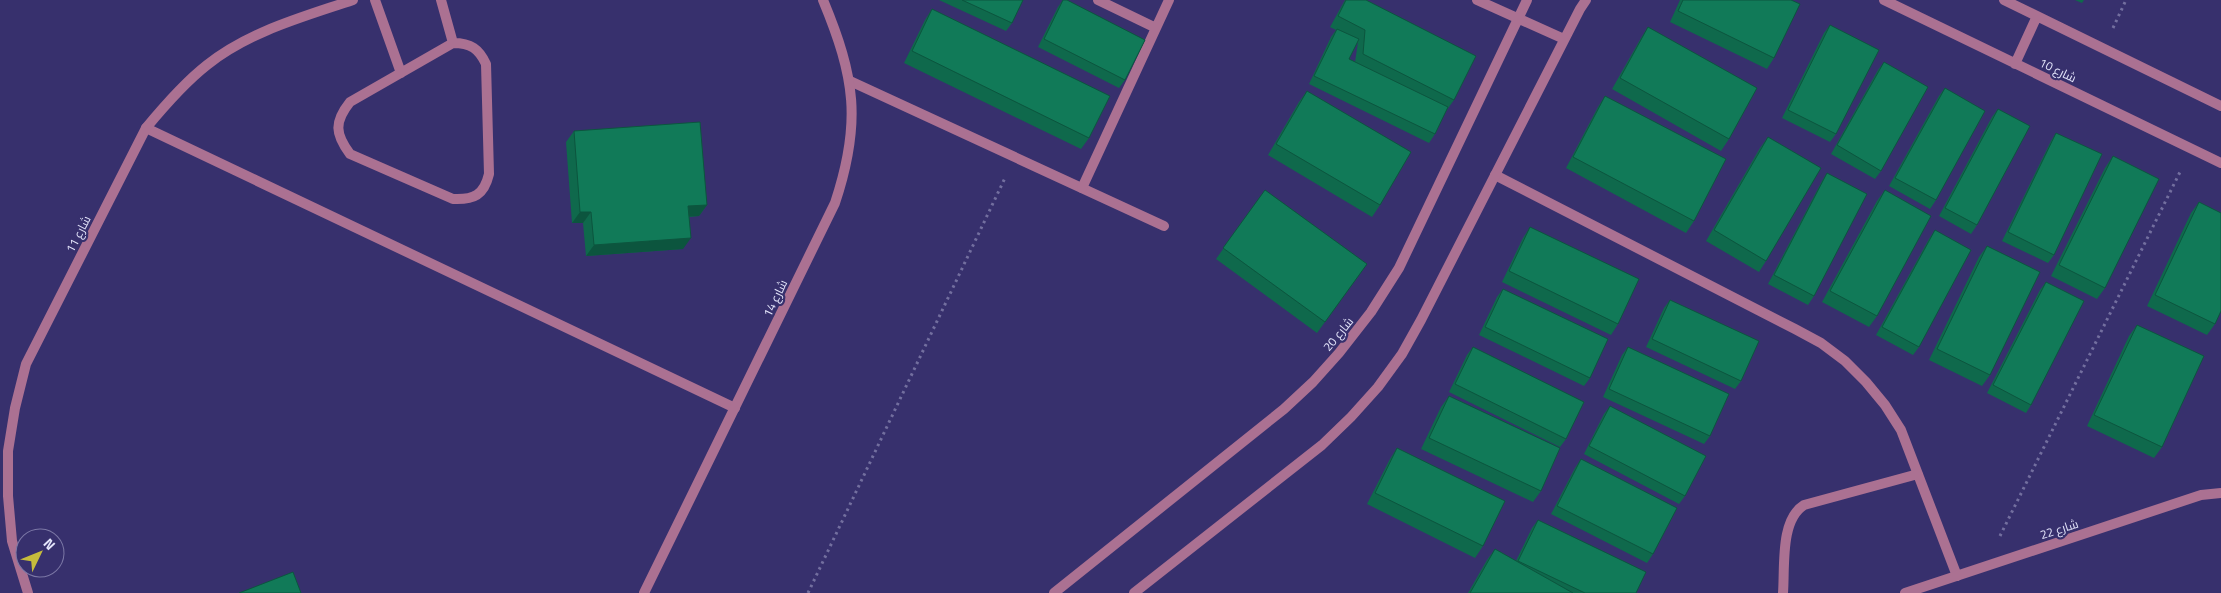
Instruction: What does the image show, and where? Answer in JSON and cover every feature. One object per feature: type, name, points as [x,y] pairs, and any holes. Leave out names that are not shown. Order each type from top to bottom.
[{"type":"street","name":"شارع 11","points":[[28,593],[12,541],[8,496],[8,451],[15,408],[26,364],[146,128],[174,94],[201,70],[244,40],[285,23],[353,0]]},
{"type":"street","points":[[375,0],[401,73]]},
{"type":"street","points":[[442,0],[453,43]]},
{"type":"street","name":"شارع 14","points":[[644,593],[835,203],[845,174],[851,143],[852,112],[850,82],[843,51],[823,0]]},
{"type":"street","points":[[1098,0],[1156,28]]},
{"type":"street","points":[[1082,188],[1169,0]]},
{"type":"street","points":[[1477,0],[1564,40]]},
{"type":"street","name":"شارع 20","points":[[1054,593],[1284,409],[1313,382],[1339,353],[1371,312],[1399,268],[1528,0]]},
{"type":"street","points":[[1134,593],[1322,445],[1378,387],[1402,354],[1421,320],[1586,0]]},
{"type":"street","name":"شارع 10","points":[[1884,0],[2221,163]]},
{"type":"street","points":[[2004,0],[2221,106]]},
{"type":"street","points":[[2015,64],[2037,16]]},
{"type":"street","points":[[453,43],[464,43],[474,47],[482,55],[486,64],[490,174],[486,185],[478,195],[467,200],[453,199],[350,154],[341,142],[338,128],[341,114],[350,102],[401,73],[453,43]]},
{"type":"street","points":[[850,82],[1164,226]]},
{"type":"street","points":[[146,128],[736,408]]},
{"type":"street","points":[[1495,175],[1821,343],[1845,361],[1885,405],[1901,430],[1957,576]]},
{"type":"street","points":[[1784,593],[1788,524],[1797,509],[1804,504],[1918,474]]},
{"type":"street","name":"شارع 22","points":[[1905,593],[2201,495],[2221,493]]},
{"type":"path","points":[[2103,49],[2126,0]]},
{"type":"path","points":[[1985,567],[2192,149]]},
{"type":"path","points":[[808,593],[1015,157]]},
{"type":"building","points":[[962,0],[1023,0],[1012,23]]},
{"type":"building","points":[[1063,0],[1067,0],[1145,40],[1125,80],[1044,39]]},
{"type":"building","points":[[1346,0],[1366,0],[1476,56],[1454,100],[1363,54],[1365,30],[1338,16]]},
{"type":"building","points":[[1683,0],[1791,0],[1800,4],[1774,58],[1678,11]]},
{"type":"building","points":[[932,9],[1110,96],[1089,138],[912,51]]},
{"type":"building","points":[[1830,25],[1879,50],[1836,134],[1788,110]]},
{"type":"building","points":[[1648,27],[1757,88],[1729,139],[1620,78]]},
{"type":"building","points":[[1337,29],[1359,39],[1349,59],[1448,107],[1435,134],[1314,76]]},
{"type":"building","points":[[1884,62],[1928,87],[1881,171],[1837,145]]},
{"type":"building","points":[[1945,88],[1985,111],[1936,200],[1895,178]]},
{"type":"building","points":[[1307,91],[1411,152],[1380,205],[1276,144]]},
{"type":"building","points":[[1605,96],[1726,159],[1694,221],[1573,157]]},
{"type":"building","points":[[1998,109],[2030,126],[1977,225],[1945,208]]},
{"type":"building","points":[[700,122],[707,205],[688,206],[691,238],[594,245],[591,212],[580,212],[574,131]]},
{"type":"building","points":[[2056,133],[2102,154],[2054,255],[2008,232]]},
{"type":"building","points":[[1768,137],[1821,168],[1766,261],[1714,230]]},
{"type":"building","points":[[2113,156],[2159,179],[2105,288],[2059,265]]},
{"type":"building","points":[[1827,173],[1867,194],[1814,296],[1774,275]]},
{"type":"building","points":[[1265,190],[1367,264],[1325,322],[1223,248]]},
{"type":"building","points":[[1885,190],[1931,216],[1877,316],[1830,291]]},
{"type":"building","points":[[2199,202],[2221,213],[2221,311],[2215,324],[2155,295]]},
{"type":"building","points":[[1530,227],[1639,279],[1618,324],[1509,271]]},
{"type":"building","points":[[1935,230],[1971,250],[1919,347],[1882,327]]},
{"type":"building","points":[[1987,246],[2040,272],[1990,375],[1937,349]]},
{"type":"building","points":[[2046,282],[2084,301],[2031,405],[1993,385]]},
{"type":"building","points":[[1503,289],[1608,339],[1590,378],[1485,327]]},
{"type":"building","points":[[1670,300],[1759,341],[1741,381],[1652,339]]},
{"type":"building","points":[[2137,325],[2204,356],[2162,447],[2094,415]]},
{"type":"building","points":[[1473,347],[1584,402],[1566,439],[1455,384]]},
{"type":"building","points":[[1628,347],[1729,394],[1710,436],[1609,389]]},
{"type":"building","points":[[1449,396],[1560,448],[1541,491],[1429,438]]},
{"type":"building","points":[[1610,406],[1706,456],[1685,496],[1589,446]]},
{"type":"building","points":[[1397,448],[1505,501],[1483,546],[1375,493]]},
{"type":"building","points":[[1581,459],[1677,508],[1653,554],[1557,506]]},
{"type":"building","points":[[1538,520],[1646,572],[1636,593],[1585,593],[1518,561]]},
{"type":"building","points":[[1495,549],[1573,593],[1470,593]]},
{"type":"building","points":[[293,572],[301,593],[239,593]]}]
